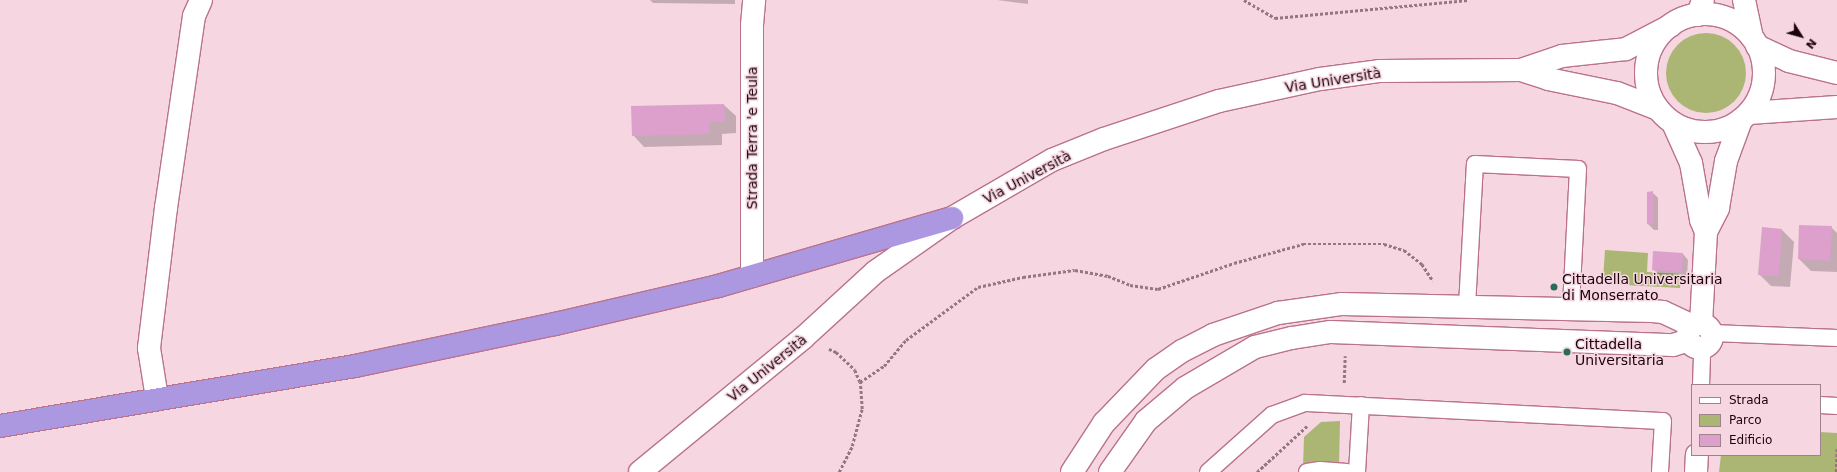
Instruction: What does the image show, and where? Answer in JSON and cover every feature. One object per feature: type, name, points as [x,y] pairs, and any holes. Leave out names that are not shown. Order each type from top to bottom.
[{"type":"highway","points":[[0,426],[157,398],[355,366],[555,324],[752,276],[952,218]]},
{"type":"street","points":[[157,398],[149,348],[166,208],[193,24],[201,0]]},
{"type":"street","name":"Strada Terra 'e Teula","points":[[752,276],[752,25],[754,0]]},
{"type":"street","points":[[1699,334],[1706,232],[1718,208],[1726,161],[1745,117],[1763,86],[1764,66],[1755,42],[1744,0]]},
{"type":"street","points":[[1706,232],[1701,220],[1692,163],[1666,116],[1649,91],[1646,71],[1656,42],[1670,26],[1701,7],[1728,19],[1755,42],[1789,61],[1837,74]]},
{"type":"street","name":"Via Università","points":[[640,472],[802,339],[875,272],[952,218],[1052,160],[1104,139],[1219,101],[1320,79],[1380,72],[1521,70],[1562,56],[1626,49],[1670,26]]},
{"type":"street","name":"Via Università","points":[[1521,70],[1548,79],[1617,93],[1666,116]]},
{"type":"street","points":[[1666,116],[1692,131],[1713,132],[1745,117],[1837,107]]},
{"type":"street","points":[[1072,472],[1104,423],[1156,368],[1182,351],[1213,335],[1278,312],[1342,304],[1445,305],[1663,312],[1699,334]]},
{"type":"street","points":[[1110,472],[1146,421],[1185,388],[1255,347],[1292,338],[1331,332],[1673,345],[1699,334]]},
{"type":"street","points":[[1696,472],[1697,456]]},
{"type":"lane","points":[[1467,306],[1475,164],[1578,169],[1571,309]]},
{"type":"lane","points":[[1701,384],[1699,334],[1837,338]]},
{"type":"lane","points":[[1208,472],[1272,414],[1305,402],[1663,421],[1660,472]]},
{"type":"lane","points":[[1357,472],[1361,405]]},
{"type":"lane","points":[[1821,405],[1837,406]]},
{"type":"lane","points":[[1307,472],[1320,470],[1347,472]]},
{"type":"path","points":[[1244,0],[1275,18],[1468,0]]},
{"type":"path","points":[[860,382],[884,366],[917,331],[978,287],[1023,277],[1075,270],[1108,276],[1130,285],[1158,289],[1234,262],[1303,244],[1384,244],[1404,250],[1422,264],[1445,305]]},
{"type":"path","points":[[802,339],[836,352],[855,370],[860,382],[862,409],[852,446],[839,472]]},
{"type":"path","points":[[1344,404],[1345,353]]},
{"type":"path","points":[[1258,472],[1314,420]]},
{"type":"path","points":[[1836,472],[1837,447]]},
{"type":"green space","points":[[1706,33],[1721,36],[1734,45],[1743,58],[1746,73],[1743,88],[1734,101],[1721,110],[1706,113],[1691,110],[1678,101],[1669,88],[1666,73],[1669,58],[1678,45],[1691,36]]},
{"type":"green space","points":[[1605,250],[1648,253],[1647,272],[1681,274],[1680,288],[1605,284],[1603,280]]},
{"type":"green space","points":[[1340,421],[1339,466],[1303,468],[1304,437],[1321,422]]},
{"type":"green space","points":[[1821,432],[1837,433],[1837,472],[1719,472],[1721,456],[1821,456]]},
{"type":"building","points":[[724,104],[725,122],[710,122],[710,134],[632,136],[631,106]]},
{"type":"building","points":[[1653,191],[1653,224],[1647,224],[1647,192]]},
{"type":"building","points":[[1799,225],[1832,226],[1830,261],[1798,259]]},
{"type":"building","points":[[1762,227],[1782,229],[1779,276],[1758,275]]},
{"type":"building","points":[[1653,251],[1683,253],[1682,272],[1652,270]]},
{"type":"place","name":"Cittadella Universitaria di Monserrato","points":[[1554,287]]},
{"type":"place","name":"Cittadella Universitaria","points":[[1567,352]]}]
